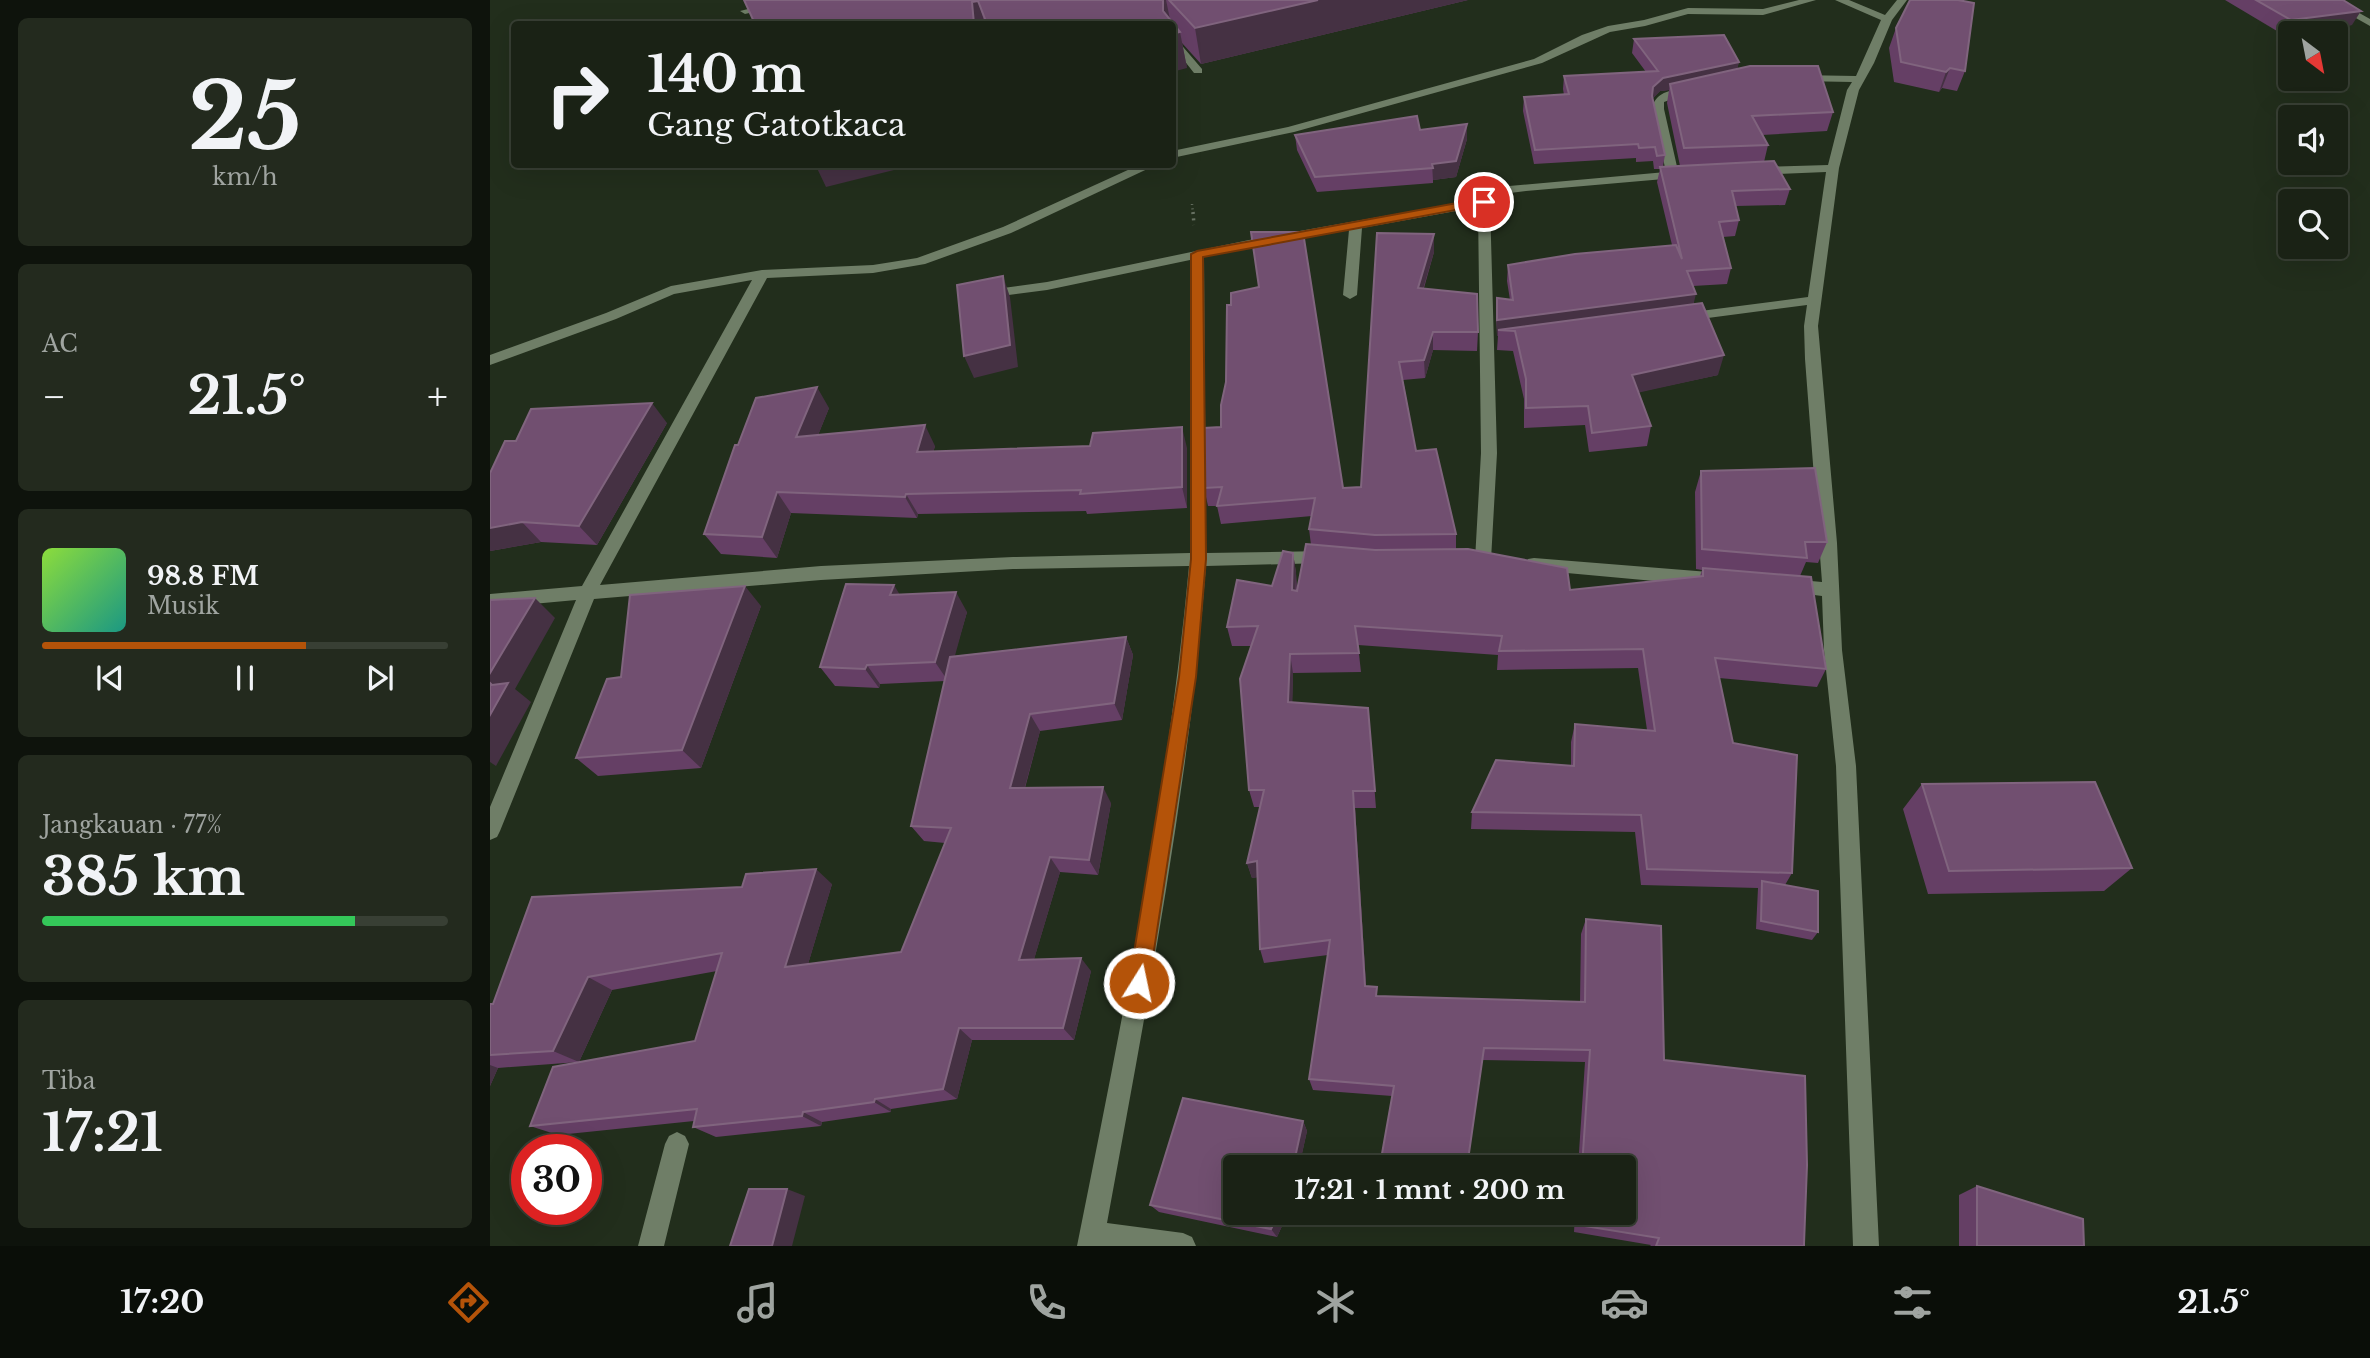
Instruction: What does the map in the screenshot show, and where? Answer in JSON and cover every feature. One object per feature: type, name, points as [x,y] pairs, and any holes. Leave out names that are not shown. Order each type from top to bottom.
[{"type":"street","points":[[745,11],[799,0]]},
{"type":"street","points":[[1176,154],[1290,130],[1538,61],[1608,29],[1645,23],[1688,11],[1763,12],[1811,0]]},
{"type":"street","points":[[1840,0],[1887,19]]},
{"type":"street","points":[[1867,1246],[1846,766],[1833,650],[1829,543],[1812,359],[1814,300],[1833,168],[1858,79],[1869,63],[1887,19],[1902,0]]},
{"type":"street","points":[[2329,0],[2370,23]]},
{"type":"street","points":[[1176,42],[1198,71]]},
{"type":"street","points":[[1786,78],[1858,79]]},
{"type":"street","points":[[1673,174],[1658,109],[1659,101],[1665,96],[1700,87]]},
{"type":"street","points":[[490,360],[611,316],[671,290],[762,274],[882,268],[920,261],[1007,230],[1143,168]]},
{"type":"street","points":[[1740,171],[1833,168]]},
{"type":"street","points":[[972,295],[1047,286],[1197,254],[1484,202],[1498,191],[1699,173]]},
{"type":"street","points":[[1484,202],[1496,343],[1489,453],[1497,561]]},
{"type":"street","points":[[1350,295],[1356,225]]},
{"type":"street","points":[[1183,1246],[1091,1239],[1126,1058],[1188,677],[1198,559],[1197,254]]},
{"type":"street","points":[[490,831],[588,592],[762,274]]},
{"type":"street","points":[[1665,320],[1814,300]]},
{"type":"street","points":[[490,601],[821,573],[1013,563],[1301,555],[1338,558]]},
{"type":"street","points":[[1460,560],[1719,580]]},
{"type":"street","points":[[1775,585],[1831,590]]},
{"type":"street","points":[[651,1246],[677,1144]]},
{"type":"building","points":[[744,0],[1163,0],[1163,11],[1171,21],[986,21],[978,1],[972,2],[974,21],[754,21]]},
{"type":"building","points":[[1169,0],[1318,0],[1195,28]]},
{"type":"building","points":[[1910,0],[1958,0],[1974,3],[1965,71],[1950,68],[1946,72],[1901,62],[1896,28]]},
{"type":"building","points":[[2256,0],[2343,0],[2361,11],[2291,20]]},
{"type":"building","points":[[1724,35],[1739,62],[1663,78],[1653,87],[1652,96],[1665,155],[1657,156],[1655,147],[1639,148],[1638,144],[1535,150],[1524,97],[1569,94],[1564,76],[1658,71],[1634,39]]},
{"type":"building","points":[[1750,66],[1818,66],[1833,112],[1752,116],[1768,145],[1684,148],[1670,84]]},
{"type":"building","points":[[1417,116],[1420,130],[1467,124],[1456,161],[1432,164],[1433,168],[1315,177],[1295,135]]},
{"type":"building","points":[[1774,161],[1790,189],[1732,191],[1739,220],[1719,222],[1731,268],[1687,271],[1696,294],[1497,320],[1497,298],[1513,300],[1508,265],[1575,254],[1676,245],[1682,259],[1660,167]]},
{"type":"building","points":[[1251,232],[1303,232],[1343,488],[1361,487],[1377,233],[1434,234],[1418,288],[1477,294],[1478,332],[1433,332],[1424,360],[1399,362],[1416,451],[1436,449],[1456,534],[1375,535],[1309,529],[1315,498],[1217,506],[1222,487],[1204,488],[1204,428],[1221,427],[1221,405],[1226,382],[1227,305],[1231,305],[1231,293],[1259,287]]},
{"type":"building","points":[[1003,276],[1010,345],[964,356],[957,285]]},
{"type":"building","points":[[1702,303],[1724,355],[1632,375],[1651,426],[1592,433],[1588,406],[1526,408],[1526,379],[1515,331],[1498,330]]},
{"type":"building","points":[[817,387],[796,437],[925,425],[917,452],[1090,446],[1093,433],[1182,427],[1182,487],[1080,494],[1081,490],[906,494],[905,497],[777,492],[762,537],[704,534],[735,445],[738,445],[756,398]]},
{"type":"building","points":[[652,403],[579,526],[522,522],[490,528],[490,473],[505,441],[516,441],[531,409]]},
{"type":"building","points":[[1815,468],[1827,542],[1805,542],[1807,558],[1702,549],[1701,471]]},
{"type":"building","points":[[1306,544],[1375,550],[1468,549],[1567,568],[1570,590],[1703,576],[1703,568],[1811,577],[1826,669],[1715,658],[1733,743],[1797,755],[1792,873],[1647,869],[1641,815],[1472,812],[1496,760],[1574,766],[1575,724],[1655,731],[1643,649],[1499,651],[1502,636],[1355,626],[1359,653],[1290,654],[1288,702],[1368,708],[1375,791],[1353,791],[1365,986],[1377,987],[1376,996],[1585,1002],[1586,919],[1661,926],[1664,1060],[1805,1076],[1807,1165],[1804,1246],[1656,1246],[1659,1238],[1578,1225],[1636,1225],[1636,1155],[1583,1155],[1590,1050],[1484,1048],[1469,1155],[1382,1155],[1394,1086],[1309,1079],[1330,940],[1260,949],[1257,861],[1247,863],[1264,790],[1249,790],[1240,679],[1258,626],[1227,627],[1237,580],[1272,586],[1283,551],[1293,553],[1292,590],[1297,591]]},
{"type":"building","points":[[846,584],[894,585],[890,595],[956,592],[935,662],[867,665],[865,669],[820,667]]},
{"type":"building","points":[[745,586],[682,750],[576,758],[607,679],[621,677],[630,595]]},
{"type":"building","points":[[535,598],[490,673],[490,600]]},
{"type":"building","points":[[1126,637],[1114,703],[1030,714],[1010,788],[1103,787],[1089,860],[1050,857],[1019,960],[1081,958],[1063,1028],[959,1028],[943,1089],[803,1112],[802,1116],[693,1127],[697,1109],[530,1126],[553,1067],[695,1041],[722,953],[588,977],[553,1051],[490,1055],[490,1004],[493,1004],[532,897],[742,887],[746,874],[816,869],[785,967],[901,952],[951,828],[911,826],[950,657]]},
{"type":"building","points":[[490,683],[508,683],[490,715]]},
{"type":"building","points":[[2095,782],[2132,868],[1949,871],[1922,784]]},
{"type":"building","points":[[1762,881],[1818,891],[1818,932],[1761,921]]},
{"type":"building","points":[[1183,1098],[1303,1121],[1296,1155],[1223,1155],[1223,1219],[1150,1205]]},
{"type":"building","points":[[1977,1186],[2083,1219],[2084,1246],[1977,1246]]},
{"type":"building","points":[[749,1189],[787,1189],[772,1246],[730,1246]]},
{"type":"building","points":[[1251,1225],[1273,1225],[1271,1229]]},
{"type":"route","points":[[1139,983],[1188,677],[1198,559],[1197,254],[1484,202]]}]
